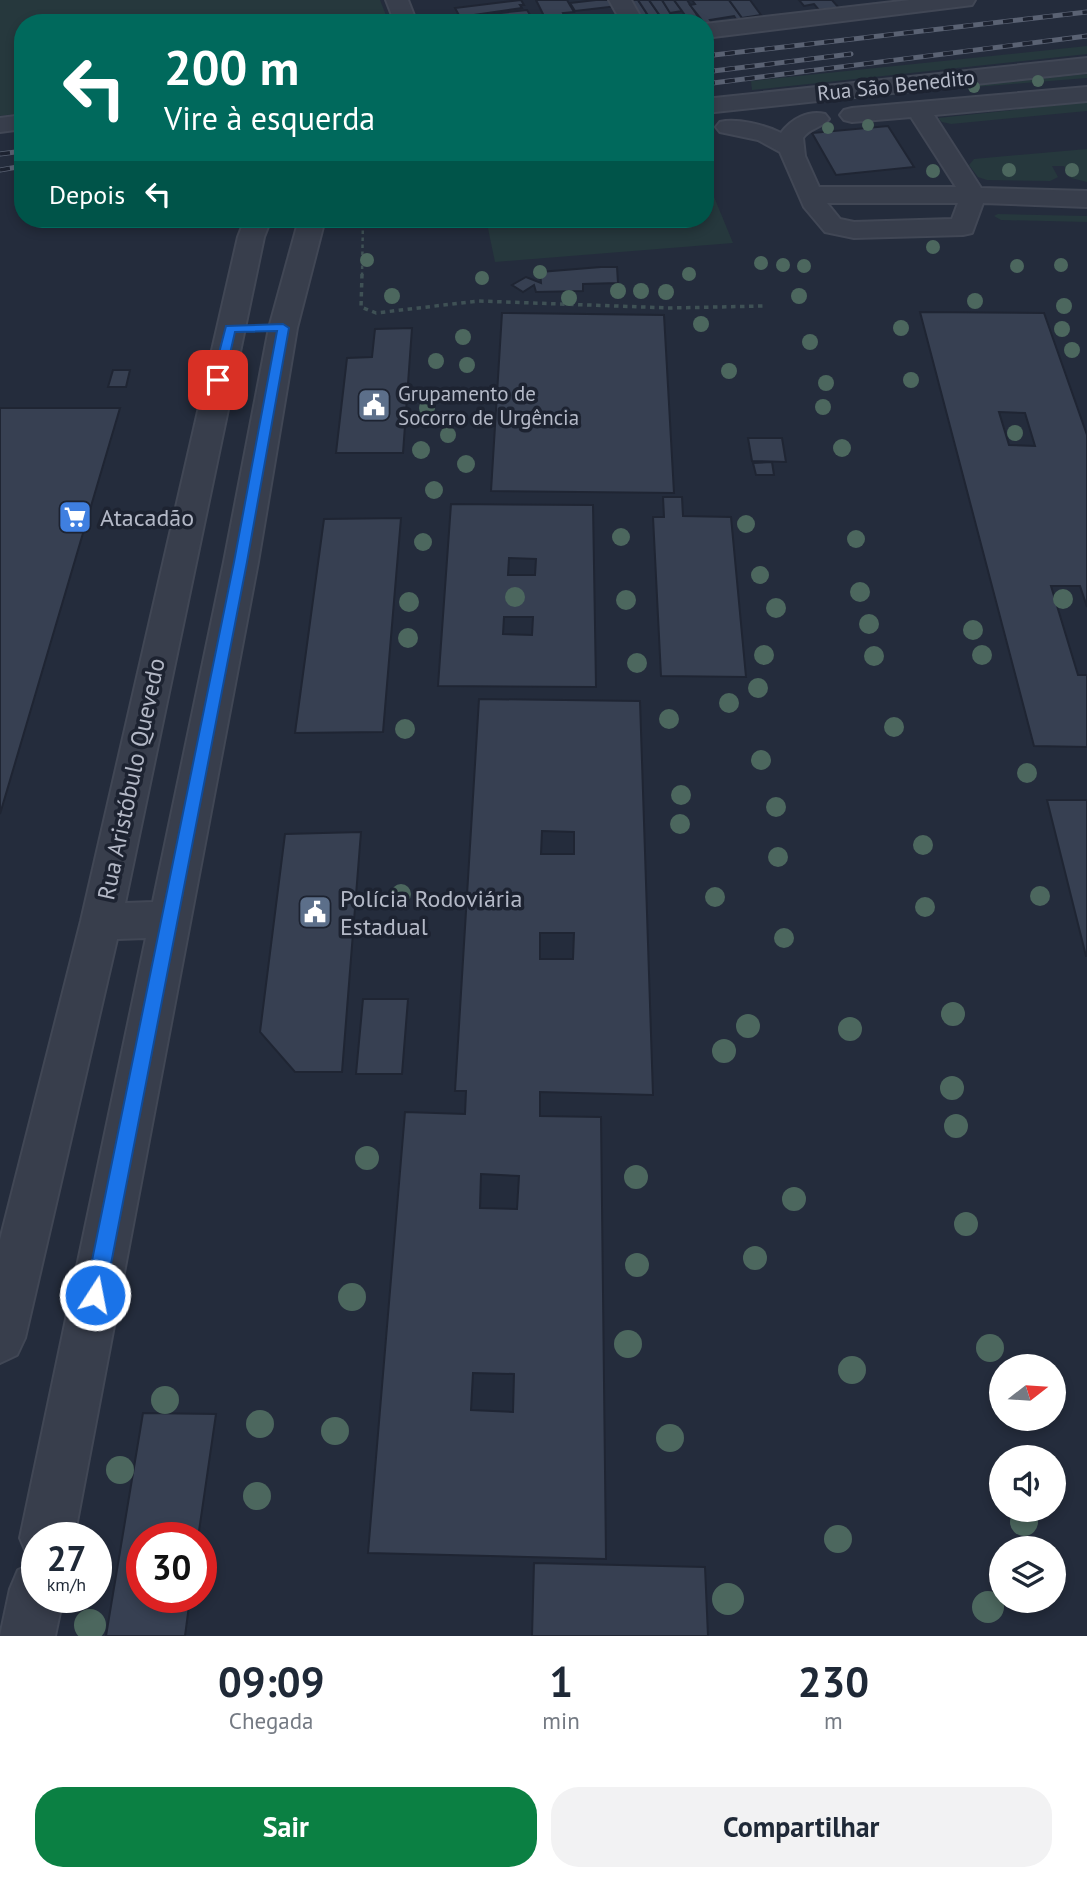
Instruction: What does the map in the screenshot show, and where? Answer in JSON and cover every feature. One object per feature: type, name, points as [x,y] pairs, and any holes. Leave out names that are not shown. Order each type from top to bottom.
[{"type":"street","points":[[762,0],[779,22]]},
{"type":"street","points":[[714,30],[964,0]]},
{"type":"street","name":"Rua São Benedito","points":[[714,105],[1087,65]]},
{"type":"street","points":[[716,128],[1087,94]]},
{"type":"street","points":[[817,119],[798,128],[792,135],[789,147],[810,195],[824,220],[832,226],[854,230],[963,227],[973,195],[918,109]]},
{"type":"street","points":[[716,128],[765,134],[789,147]]},
{"type":"street","points":[[810,195],[973,195],[1074,191]]},
{"type":"street","name":"Rua Aristóbulo Quevedo","points":[[0,1338],[101,921],[254,228]]},
{"type":"street","points":[[50,1522],[241,562],[283,328],[310,228]]},
{"type":"street","points":[[230,328],[283,328]]},
{"type":"street","points":[[101,921],[168,920]]},
{"type":"street","points":[[27,1636],[32,1613]]},
{"type":"path","points":[[363,228],[361,307],[376,313],[478,301],[671,308],[763,306]]},
{"type":"shaded area","points":[[0,0],[380,0],[385,14],[14,14],[14,114],[0,116]]},
{"type":"shaded area","points":[[1087,46],[1087,54],[752,90],[751,81]]},
{"type":"shaded area","points":[[1087,74],[1087,78],[888,94]]},
{"type":"shaded area","points":[[1087,102],[1087,111],[951,124],[938,118]]},
{"type":"shaded area","points":[[1087,149],[1087,182],[1071,178],[1064,166],[1052,166],[1058,177],[1050,181],[987,180],[978,177],[969,165],[974,159]]},
{"type":"shaded area","points":[[714,197],[733,243],[495,262],[488,228],[714,228]]},
{"type":"shaded area","points":[[994,216],[1087,216],[1087,222],[1001,220]]},
{"type":"building","points":[[521,0],[524,5],[520,5],[522,8],[481,14],[458,14],[455,8]]},
{"type":"building","points":[[536,0],[567,0],[574,12],[564,14],[543,14]]},
{"type":"building","points":[[615,0],[618,6],[575,11],[570,3]]},
{"type":"building","points":[[624,0],[638,0],[647,14],[633,14]]},
{"type":"building","points":[[638,0],[649,0],[659,14],[647,14]]},
{"type":"building","points":[[649,0],[662,0],[671,14],[659,14]]},
{"type":"building","points":[[662,0],[674,0],[682,11],[670,13]]},
{"type":"building","points":[[674,0],[687,0],[696,14],[684,14]]},
{"type":"building","points":[[692,0],[729,0],[743,19],[736,19],[734,16],[714,19],[714,14],[697,14],[690,5],[695,4]]},
{"type":"building","points":[[729,0],[750,0],[761,15],[742,18]]},
{"type":"building","points":[[799,0],[832,0],[839,8],[819,10],[814,4],[804,6]]},
{"type":"building","points":[[527,10],[530,14],[491,14]]},
{"type":"building","points":[[888,126],[914,167],[836,175],[812,133]]},
{"type":"building","points":[[617,267],[618,283],[583,284],[583,291],[536,292],[534,285],[523,292],[512,285],[526,277],[541,283],[540,272]]},
{"type":"building","points":[[920,312],[1044,313],[1087,435],[1087,607],[1080,586],[1051,586],[1078,675],[1087,675],[1087,747],[1034,746]],"holes":[[[999,412],[1025,413],[1035,446],[1009,445]]]},
{"type":"building","points":[[502,313],[664,315],[674,493],[491,491]]},
{"type":"building","name":"Grupamento de Socorro de Urgência","points":[[412,328],[403,453],[336,453],[347,358],[372,357],[375,329]]},
{"type":"building","points":[[113,370],[130,370],[126,387],[108,387]]},
{"type":"building","points":[[0,408],[120,408],[0,814]]},
{"type":"building","points":[[748,438],[782,438],[786,462],[752,461]]},
{"type":"building","points":[[772,462],[774,475],[756,475],[753,463]]},
{"type":"building","points":[[663,497],[682,497],[683,516],[731,517],[746,677],[661,676],[653,517],[664,517]]},
{"type":"building","points":[[451,504],[593,505],[596,687],[438,686]],"holes":[[[509,558],[536,559],[535,575],[508,575]],[[504,617],[533,617],[532,635],[503,634]]]},
{"type":"building","points":[[401,518],[383,732],[295,733],[324,519]]},
{"type":"building","points":[[479,699],[640,701],[653,1095],[540,1092],[540,1116],[601,1117],[606,1559],[368,1553],[405,1112],[465,1114],[466,1091],[455,1091]],"holes":[[[542,831],[574,832],[574,854],[541,854]],[[540,933],[574,933],[573,959],[540,959]],[[481,1174],[519,1176],[517,1209],[480,1208]],[[473,1373],[514,1374],[513,1412],[471,1410]]]},
{"type":"building","points":[[1047,800],[1087,800],[1087,956],[1086,956]]},
{"type":"building","name":"Polícia Rodoviária Estadual","points":[[361,832],[342,1072],[295,1072],[260,1032],[285,834]]},
{"type":"building","points":[[363,999],[408,999],[402,1074],[356,1074]]},
{"type":"building","points":[[143,1413],[216,1414],[200,1522],[126,1522],[126,1613],[188,1613],[185,1636],[106,1636],[110,1613],[112,1613],[112,1600]]},
{"type":"building","points":[[534,1563],[705,1567],[708,1636],[532,1636]]},
{"type":"railway","points":[[714,55],[1087,12]]},
{"type":"railway","points":[[714,83],[1087,36]]},
{"type":"railway","points":[[714,71],[851,54]]},
{"type":"railway","points":[[0,154],[14,152]]},
{"type":"railway","points":[[0,170],[14,168]]},
{"type":"place","name":"Grupamento de Socorro de Urgência","points":[[374,405]]},
{"type":"place","name":"Atacadão","points":[[75,517]]},
{"type":"place","name":"Polícia Rodoviária Estadual","points":[[315,912]]},
{"type":"route","points":[[95,1295],[241,562],[283,328],[230,328],[218,380]]}]
